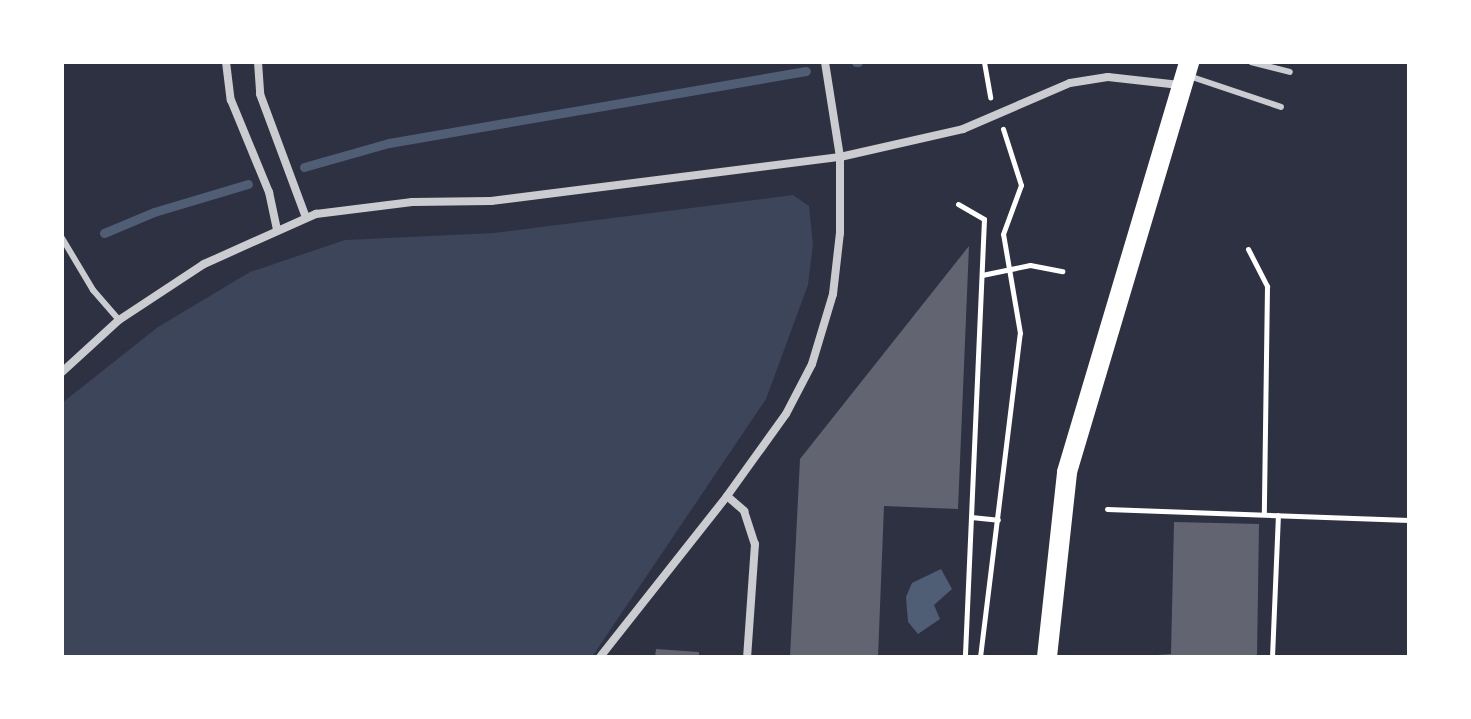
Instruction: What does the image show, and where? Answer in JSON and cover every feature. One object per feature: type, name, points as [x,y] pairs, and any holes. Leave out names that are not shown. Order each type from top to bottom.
[{"type":"main road","points":[[1047,657],[1067,472],[1186,74]]},
{"type":"street","points":[[226,62],[231,100],[264,178],[277,229]]},
{"type":"street","points":[[258,62],[260,94],[306,218]]},
{"type":"street","points":[[600,657],[727,496],[786,414],[823,331],[837,268],[840,157],[825,62]]},
{"type":"street","points":[[62,372],[119,320],[204,264],[306,218],[353,207],[491,201],[840,157],[963,129],[1070,83],[1108,77],[1186,74]]},
{"type":"street","points":[[727,496],[744,511],[755,544],[747,657]]},
{"type":"lane","points":[[1251,62],[1290,72]]},
{"type":"lane","points":[[1186,74],[1281,107]]},
{"type":"lane","points":[[62,238],[93,290],[119,320]]},
{"type":"path","points":[[984,62],[986,88]]},
{"type":"path","points":[[980,657],[1020,333],[1006,268],[1003,234],[1021,185],[1007,139]]},
{"type":"path","points":[[958,204],[984,219],[965,657]]},
{"type":"path","points":[[1248,249],[1267,286],[1264,514]]},
{"type":"path","points":[[982,275],[1006,268],[1045,266],[1062,271]]},
{"type":"path","points":[[1107,509],[1409,520]]},
{"type":"path","points":[[1272,657],[1278,515]]},
{"type":"path","points":[[971,517],[998,520]]},
{"type":"shaded area","points":[[793,195],[809,206],[813,245],[808,285],[766,399],[592,657],[62,657],[62,403],[158,327],[250,272],[345,240],[494,233]]},
{"type":"shaded area","points":[[941,569],[952,589],[934,605],[940,619],[918,634],[908,622],[906,597],[912,583]]},
{"type":"building","points":[[969,246],[958,509],[884,506],[878,657],[790,657],[800,459]]},
{"type":"building","points":[[1174,522],[1259,524],[1257,657],[1129,657],[1171,654]]},
{"type":"building","points":[[656,649],[699,652],[699,657],[655,657]]},
{"type":"waterway","points":[[304,167],[389,143],[806,71]]},
{"type":"waterway","points":[[104,233],[154,212],[248,184]]}]
